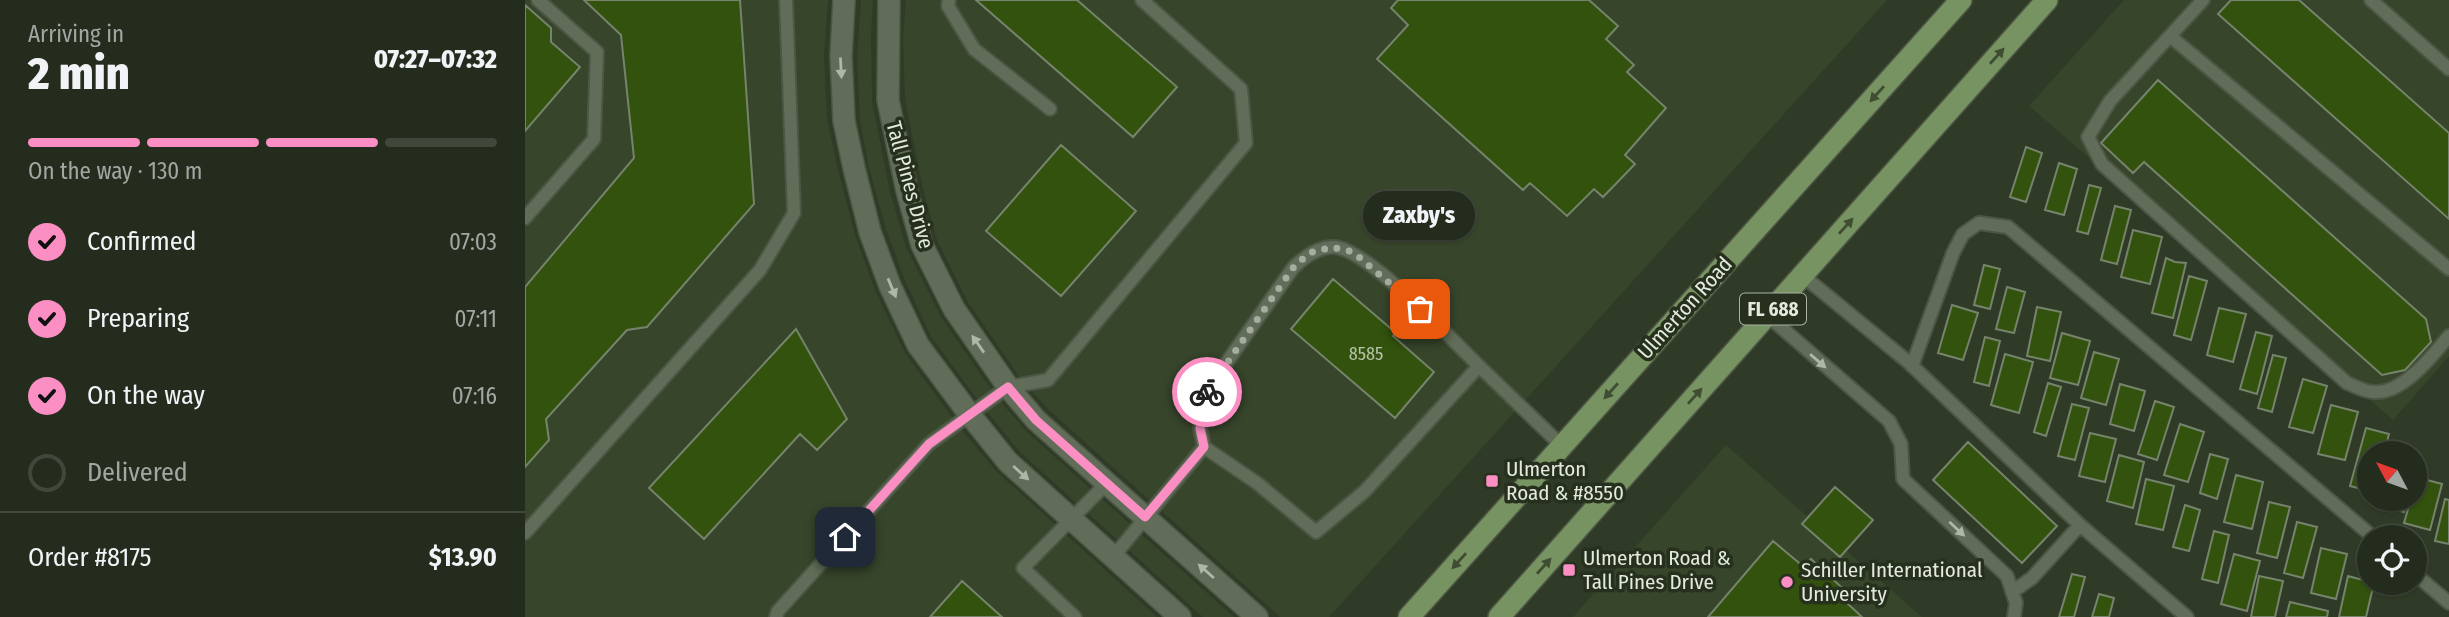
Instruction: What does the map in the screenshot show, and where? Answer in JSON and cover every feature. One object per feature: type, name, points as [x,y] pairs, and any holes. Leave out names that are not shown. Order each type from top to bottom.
[{"type":"main road","name":"Ulmerton Road","points":[[1409,617],[1961,0]]},
{"type":"main road","name":"FL 688","points":[[1499,617],[2047,0]]},
{"type":"street","points":[[844,0],[841,56],[844,121],[870,232],[890,286],[918,345],[1008,461],[1180,617]]},
{"type":"street","name":"Tall Pines Drive","points":[[889,0],[888,100],[907,191],[922,245],[954,309],[1008,387],[1036,420],[1257,617]]},
{"type":"lane","points":[[525,218],[594,139],[597,52],[538,0]]},
{"type":"lane","points":[[525,533],[760,270],[794,213],[786,0]]},
{"type":"lane","points":[[949,0],[948,6],[974,49],[1050,109]]},
{"type":"lane","points":[[776,617],[778,611],[929,444],[1008,387],[1048,380],[1246,144],[1241,89],[1142,0]]},
{"type":"lane","points":[[2203,0],[2110,101],[2088,137],[2102,164],[2347,383],[2375,393],[2398,386],[2419,370],[2449,336]]},
{"type":"lane","points":[[2371,0],[2449,69]]},
{"type":"lane","points":[[2170,37],[2449,269]]},
{"type":"lane","points":[[1912,366],[1952,253],[1963,234],[1979,223],[2008,227],[2359,525]]},
{"type":"lane","points":[[1479,366],[1365,491],[1316,532],[1257,483],[1204,447],[1200,428],[1208,389],[1293,268],[1309,253],[1332,247],[1353,252],[1400,290],[1479,366],[1562,446]]},
{"type":"lane","points":[[1803,275],[1912,366],[2080,525],[2187,617]]},
{"type":"lane","points":[[1767,315],[1889,421],[1901,444],[1903,479],[2007,576],[2016,603],[2014,617]]},
{"type":"lane","points":[[1113,557],[1204,447]]},
{"type":"lane","points":[[1075,617],[1023,568],[1107,483]]},
{"type":"lane","points":[[2012,592],[2032,578],[2080,525]]},
{"type":"lane","points":[[2427,584],[2449,603]]},
{"type":"shaded area","points":[[525,0],[828,0],[824,55],[827,120],[855,235],[875,290],[905,353],[957,424],[996,471],[1157,617],[525,617]]},
{"type":"shaded area","points":[[861,0],[873,0],[872,101],[890,192],[906,247],[941,317],[996,396],[1026,431],[1234,617],[1203,617],[1020,452],[932,338],[905,281],[886,229],[869,167],[860,121],[857,58]]},
{"type":"shaded area","points":[[906,0],[1887,0],[1329,617],[1280,617],[1048,409],[1020,378],[968,302],[937,240],[923,189],[905,100],[903,37]]},
{"type":"shaded area","points":[[2124,0],[2449,0],[2449,356],[2393,420],[2029,106]]},
{"type":"shaded area","points":[[1726,445],[1922,617],[1573,617]]},
{"type":"building","points":[[584,0],[740,0],[754,204],[647,327],[627,330],[546,419],[549,440],[525,467],[525,287],[634,158],[621,35]]},
{"type":"building","points":[[976,0],[1077,0],[1177,87],[1133,137]]},
{"type":"building","points":[[1398,0],[1589,0],[1618,26],[1606,39],[1634,65],[1627,72],[1666,108],[1625,155],[1635,164],[1603,197],[1594,189],[1567,216],[1530,183],[1523,190],[1377,59],[1408,25],[1391,8]]},
{"type":"building","points":[[2231,0],[2299,0],[2449,133],[2449,219],[2218,14]]},
{"type":"building","points":[[525,5],[551,28],[551,42],[580,67],[525,131]]},
{"type":"building","points":[[2158,80],[2426,319],[2431,342],[2405,370],[2382,375],[2144,162],[2133,173],[2101,143]]},
{"type":"building","points":[[1061,145],[1136,211],[1061,296],[986,231]]},
{"type":"building","points":[[2026,147],[2042,153],[2026,202],[2010,197]]},
{"type":"building","points":[[2059,163],[2077,169],[2064,215],[2045,210]]},
{"type":"building","points":[[2089,185],[2101,188],[2088,234],[2077,231]]},
{"type":"building","points":[[2115,206],[2131,210],[2117,264],[2101,260]]},
{"type":"building","points":[[2133,230],[2162,237],[2150,284],[2121,277]]},
{"type":"building","points":[[2166,258],[2186,263],[2173,318],[2152,313]]},
{"type":"building","points":[[1984,265],[2000,269],[1990,309],[1974,305]]},
{"type":"building","points":[[2189,276],[2207,281],[2191,340],[2174,335]]},
{"type":"building","points":[[1333,279],[1396,333],[1393,336],[1434,372],[1395,418],[1291,329]]},
{"type":"building","points":[[2007,287],[2025,292],[2014,333],[1996,329]]},
{"type":"building","points":[[1952,305],[1978,313],[1963,360],[1938,353]]},
{"type":"building","points":[[2037,307],[2061,312],[2050,361],[2027,356]]},
{"type":"building","points":[[2219,308],[2246,314],[2233,362],[2207,355]]},
{"type":"building","points":[[796,329],[847,419],[817,450],[800,434],[704,539],[649,488]]},
{"type":"building","points":[[2256,332],[2272,336],[2257,394],[2240,389]]},
{"type":"building","points":[[2062,333],[2090,341],[2078,385],[2050,378]]},
{"type":"building","points":[[1985,337],[2000,341],[1989,386],[1974,382]]},
{"type":"building","points":[[2094,352],[2119,359],[2106,405],[2081,398]]},
{"type":"building","points":[[2005,354],[2033,362],[2019,413],[1991,405]]},
{"type":"building","points":[[2273,355],[2286,358],[2272,412],[2258,408]]},
{"type":"building","points":[[2303,379],[2327,386],[2313,433],[2289,427]]},
{"type":"building","points":[[2048,383],[2061,387],[2046,436],[2034,432]]},
{"type":"building","points":[[2120,384],[2145,391],[2134,431],[2110,424]]},
{"type":"building","points":[[2155,401],[2174,407],[2157,460],[2138,454]]},
{"type":"building","points":[[2072,404],[2089,408],[2075,460],[2058,456]]},
{"type":"building","points":[[2331,405],[2358,412],[2345,460],[2318,454]]},
{"type":"building","points":[[2180,424],[2204,432],[2188,482],[2164,475]]},
{"type":"building","points":[[2366,428],[2389,434],[2387,441],[2362,441]]},
{"type":"building","points":[[2090,433],[2116,439],[2105,482],[2079,476]]},
{"type":"building","points":[[1968,442],[2057,526],[2022,563],[1933,480]]},
{"type":"building","points":[[2210,454],[2228,459],[2217,499],[2200,493]]},
{"type":"building","points":[[2119,455],[2144,462],[2133,508],[2107,501]]},
{"type":"building","points":[[2357,461],[2357,488],[2350,486]]},
{"type":"building","points":[[2236,475],[2263,482],[2252,529],[2224,522]]},
{"type":"building","points":[[2146,479],[2174,486],[2163,530],[2136,524]]},
{"type":"building","points":[[2427,480],[2442,484],[2430,530],[2427,529],[2427,525],[2404,523],[2408,511],[2427,511]]},
{"type":"building","points":[[1835,487],[1873,520],[1840,557],[1802,524]]},
{"type":"building","points":[[2445,499],[2449,500],[2449,544],[2435,541]]},
{"type":"building","points":[[2269,502],[2290,507],[2277,558],[2257,553]]},
{"type":"building","points":[[2185,505],[2200,510],[2189,551],[2173,547]]},
{"type":"building","points":[[2297,522],[2317,527],[2303,578],[2284,573]]},
{"type":"building","points":[[2214,531],[2229,535],[2218,583],[2202,579]]},
{"type":"building","name":"Schiller International University","points":[[1773,541],[1804,567],[1811,559],[1853,598],[1848,604],[1862,617],[1708,617]]},
{"type":"building","points":[[2321,548],[2347,554],[2336,599],[2311,593]]},
{"type":"building","points":[[2234,554],[2260,561],[2247,611],[2221,604]]},
{"type":"building","points":[[2072,574],[2085,577],[2074,617],[2059,617]]},
{"type":"building","points":[[2259,576],[2283,581],[2275,617],[2251,617]]},
{"type":"building","points":[[2348,576],[2357,578],[2357,595],[2371,595],[2366,617],[2339,617]]},
{"type":"building","points":[[962,581],[1002,617],[930,617]]},
{"type":"building","points":[[2099,594],[2114,598],[2109,617],[2092,617]]},
{"type":"building","points":[[2290,602],[2328,611],[2327,617],[2286,617]]},
{"type":"way so far","points":[[1207,392],[1293,268],[1309,253],[1332,247],[1353,252],[1420,309]]},
{"type":"place","name":"Zaxby's","points":[[1420,309]]},
{"type":"place","name":"Ulmerton Road & #8550","points":[[1492,481]]},
{"type":"place","name":"Ulmerton Road & Tall Pines Drive","points":[[1569,570]]},
{"type":"place","name":"Schiller International University","points":[[1787,582]]},
{"type":"route","points":[[845,537],[929,444],[1008,387],[1036,420],[1145,517],[1204,447],[1200,428],[1207,392]]}]
